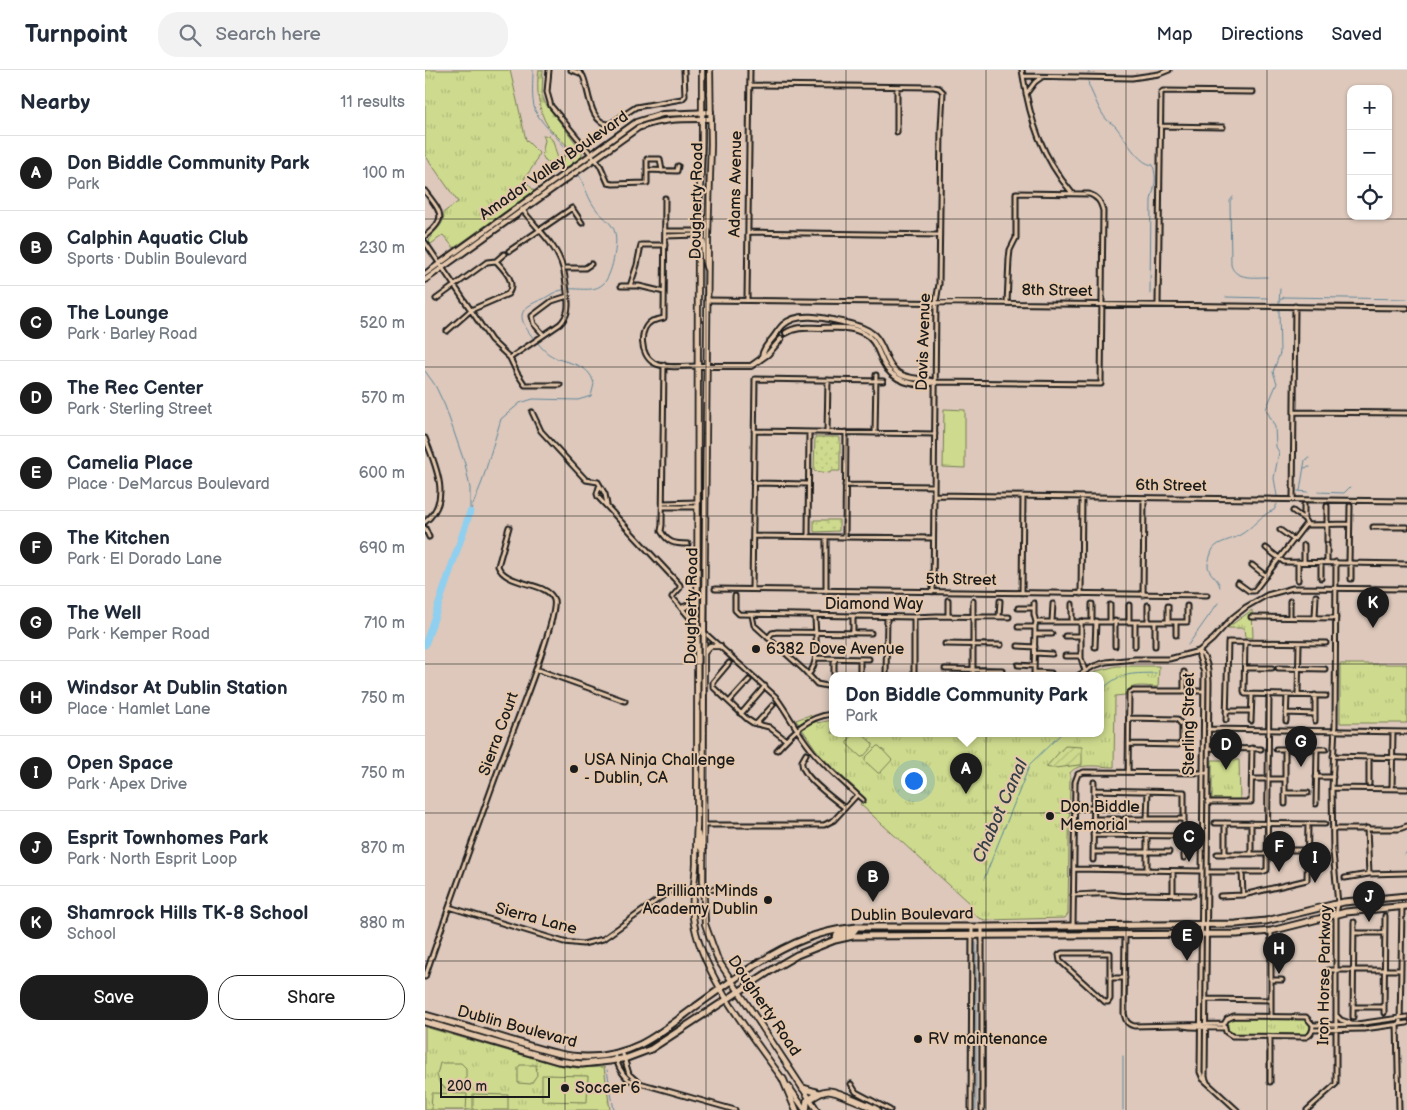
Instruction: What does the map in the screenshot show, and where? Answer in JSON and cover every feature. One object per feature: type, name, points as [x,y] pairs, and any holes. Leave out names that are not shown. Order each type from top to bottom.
[{"type":"highway","points":[[783,1079],[796,1110]]},
{"type":"highway","points":[[803,1088],[819,1093]]},
{"type":"highway","points":[[806,1110],[807,1101],[827,1090],[877,1110]]},
{"type":"main road","name":"Dougherty Road","points":[[702,70],[698,233],[697,761],[693,912],[695,926],[708,963],[722,989],[806,1110]]},
{"type":"main road","name":"Dougherty Road","points":[[710,70],[711,119],[707,300],[704,632],[703,890],[705,924],[717,960],[817,1110]]},
{"type":"main road","points":[[698,233],[703,238],[703,259],[708,271]]},
{"type":"main road","points":[[682,608],[689,605],[696,597]]},
{"type":"main road","points":[[704,653],[710,646],[719,646]]},
{"type":"main road","points":[[697,761],[700,769],[700,782],[704,786]]},
{"type":"main road","points":[[696,831],[699,837],[699,846],[703,851]]},
{"type":"main road","name":"Dublin Boulevard","points":[[425,1015],[543,1050],[585,1057],[601,1056],[622,1052],[650,1040],[732,982],[784,949],[805,939],[836,930],[857,927],[1207,924],[1266,921],[1338,904],[1407,896]]},
{"type":"main road","name":"Dublin Boulevard","points":[[425,1022],[558,1061],[593,1064],[616,1060],[651,1049],[797,955],[835,940],[863,935],[1208,934],[1271,931],[1336,914],[1405,906]]},
{"type":"main road","points":[[835,940],[837,935],[854,931],[857,927]]},
{"type":"main road","points":[[515,1049],[518,1046],[539,1052],[543,1050]]},
{"type":"street","points":[[549,70],[547,92],[551,106],[600,165],[607,183],[647,183],[647,159],[660,159],[662,171]]},
{"type":"street","points":[[571,70],[580,72],[583,76],[590,107],[601,122],[610,124],[636,107],[685,96],[685,70]]},
{"type":"street","name":"Adams Avenue","points":[[747,299],[750,70]]},
{"type":"street","points":[[1023,70],[1026,94],[1035,132],[1051,165],[1072,194]]},
{"type":"street","points":[[1023,76],[1132,78],[1159,74],[1169,70]]},
{"type":"street","points":[[1026,94],[1035,82],[1043,76]]},
{"type":"street","points":[[750,85],[897,87],[897,132]]},
{"type":"street","name":"Davis Avenue","points":[[897,87],[934,87],[939,88],[943,92],[939,284],[935,302],[933,592]]},
{"type":"street","points":[[1158,304],[1161,93],[1163,91],[1253,92]]},
{"type":"street","name":"Amador Valley Boulevard","points":[[425,280],[440,266],[520,206],[636,122],[662,114],[711,112]]},
{"type":"street","name":"Amador Valley Boulevard","points":[[425,274],[440,266],[523,210],[638,128],[655,121],[668,119],[711,119]]},
{"type":"street","points":[[1160,126],[1223,127]]},
{"type":"street","points":[[647,170],[677,171],[678,166]]},
{"type":"street","points":[[425,191],[441,216],[439,223],[425,236]]},
{"type":"street","points":[[762,357],[763,351],[783,325],[801,317],[824,318],[867,330],[881,344],[891,367],[899,374],[909,378],[935,382],[1101,384],[1103,211],[1102,205],[1094,196],[1016,193],[1016,238],[1010,250],[1007,302]]},
{"type":"street","points":[[665,198],[664,318],[651,322],[643,334],[642,342],[646,356],[655,364],[664,365],[746,367],[751,366],[768,354],[781,339]]},
{"type":"street","points":[[510,358],[560,324],[566,318],[569,304],[559,256],[520,206]]},
{"type":"street","points":[[509,251],[572,208],[582,223]]},
{"type":"street","points":[[748,232],[939,235]]},
{"type":"street","points":[[665,233],[698,233]]},
{"type":"street","points":[[425,242],[491,340],[510,358],[517,374],[525,384],[560,385]]},
{"type":"street","points":[[630,286],[641,246],[665,245]]},
{"type":"street","points":[[426,252],[430,250]]},
{"type":"street","points":[[436,300],[487,262],[496,261],[504,254]]},
{"type":"street","points":[[447,331],[471,310],[508,294],[512,289],[512,281],[496,261]]},
{"type":"street","points":[[563,268],[585,268],[591,264]]},
{"type":"street","points":[[621,286],[664,292]]},
{"type":"street","points":[[542,335],[534,324],[532,316],[552,301],[568,295]]},
{"type":"street","name":"8th Street","points":[[707,300],[1407,308]]},
{"type":"street","points":[[1293,500],[1295,306]]},
{"type":"street","points":[[786,333],[795,328],[852,329],[869,337],[876,345],[888,370],[902,381],[930,384],[935,382]]},
{"type":"street","points":[[664,365],[663,525],[661,531],[665,538],[674,544],[687,544]]},
{"type":"street","points":[[875,433],[876,375]]},
{"type":"street","points":[[752,589],[755,379],[883,381]]},
{"type":"street","points":[[827,432],[828,380]]},
{"type":"street","points":[[532,412],[541,430],[569,462],[586,480],[598,482],[605,494],[607,506]]},
{"type":"street","points":[[1294,412],[1407,413]]},
{"type":"street","points":[[754,431],[935,434]]},
{"type":"street","points":[[808,536],[809,432]]},
{"type":"street","points":[[845,537],[846,432]]},
{"type":"street","points":[[425,438],[438,474],[441,490],[437,509],[425,522]]},
{"type":"street","points":[[753,484],[808,484]]},
{"type":"street","points":[[845,485],[934,486]]},
{"type":"street","points":[[599,486],[598,497],[678,580],[681,585],[680,588],[672,597],[696,625],[765,686],[785,708],[811,749],[822,762],[863,800]]},
{"type":"street","name":"6th Street","points":[[934,495],[1407,501]]},
{"type":"street","points":[[1022,593],[1023,496]]},
{"type":"street","points":[[1081,594],[1082,497]]},
{"type":"street","points":[[1143,595],[1144,498]]},
{"type":"street","points":[[663,505],[697,505]]},
{"type":"street","points":[[1304,506],[1304,519]]},
{"type":"street","points":[[1327,506],[1327,562]]},
{"type":"street","points":[[1350,506],[1351,579]]},
{"type":"street","points":[[1293,511],[1304,519],[1307,524]]},
{"type":"street","points":[[1307,524],[1349,524]]},
{"type":"street","points":[[1238,583],[1249,592],[1257,588],[1307,524]]},
{"type":"street","name":"Sierra Court","points":[[425,977],[536,669],[553,614],[554,600],[551,596],[544,591],[505,576],[500,572],[498,566],[509,527]]},
{"type":"street","points":[[1373,527],[1407,527]]},
{"type":"street","points":[[425,528],[429,537]]},
{"type":"street","points":[[1280,530],[1294,540]]},
{"type":"street","points":[[753,536],[933,538]]},
{"type":"street","points":[[826,537],[826,591]]},
{"type":"street","points":[[1304,545],[1304,562]]},
{"type":"street","points":[[1266,548],[1284,562],[1407,564]]},
{"type":"street","points":[[1298,562],[1298,580]]},
{"type":"street","points":[[1321,562],[1321,578]]},
{"type":"street","name":"Iron Horse Parkway","points":[[1307,1110],[1337,1084],[1336,914],[1338,904],[1332,788],[1336,562]]},
{"type":"street","points":[[1252,565],[1266,576]]},
{"type":"street","name":"5th Street","points":[[715,588],[1207,595]]},
{"type":"street","points":[[1081,621],[1081,656],[1085,671],[1106,662],[1169,659],[1199,651],[1239,611],[1267,595],[1293,588],[1407,589]]},
{"type":"street","name":"Diamond Way","points":[[735,596],[735,610],[739,614],[752,615],[1009,617]]},
{"type":"street","points":[[1315,596],[1315,617]]},
{"type":"street","points":[[948,600],[948,616]]},
{"type":"street","points":[[973,601],[973,670]]},
{"type":"street","points":[[999,617],[1000,601]]},
{"type":"street","points":[[1289,601],[1290,617]]},
{"type":"street","points":[[1034,603],[1034,617],[1037,622]]},
{"type":"street","points":[[1052,621],[1053,604]]},
{"type":"street","points":[[1072,604],[1072,621]]},
{"type":"street","points":[[1092,604],[1095,647]]},
{"type":"street","points":[[1110,605],[1110,621]]},
{"type":"street","points":[[1129,605],[1129,622]]},
{"type":"street","points":[[1148,605],[1148,622]]},
{"type":"street","points":[[1167,606],[1167,622]]},
{"type":"street","points":[[1037,622],[1187,622],[1187,606]]},
{"type":"street","points":[[1018,608],[1034,608]]},
{"type":"street","points":[[752,615],[753,625],[817,684],[829,686]]},
{"type":"street","points":[[808,675],[813,670],[815,658],[815,616]]},
{"type":"street","points":[[853,617],[853,633]]},
{"type":"street","points":[[886,672],[887,617]]},
{"type":"street","points":[[913,672],[914,617]]},
{"type":"street","points":[[1251,617],[1336,618]]},
{"type":"street","points":[[1115,621],[1115,646]]},
{"type":"street","points":[[1034,672],[1035,627],[1037,622]]},
{"type":"street","points":[[1135,622],[1135,646]]},
{"type":"street","points":[[1155,622],[1155,646]]},
{"type":"street","points":[[1176,622],[1176,635]]},
{"type":"street","points":[[1018,627],[1035,627]]},
{"type":"street","points":[[768,638],[772,633],[777,632],[871,633]]},
{"type":"street","points":[[1035,634],[1052,634]]},
{"type":"street","points":[[1065,636],[1081,636]]},
{"type":"street","points":[[1226,720],[1228,642],[1326,643]]},
{"type":"street","points":[[1245,642],[1245,694],[1326,696]]},
{"type":"street","points":[[1298,695],[1299,643]]},
{"type":"street","points":[[945,644],[1001,645]]},
{"type":"street","points":[[1018,646],[1035,647]]},
{"type":"street","name":"Sterling Street","points":[[1199,651],[1204,673],[1200,1072],[1203,1079],[1207,1082]]},
{"type":"street","name":"Sterling Street","points":[[1199,651],[1204,656],[1209,681],[1207,802],[1208,934],[1205,1071],[1207,1082]]},
{"type":"street","points":[[1035,653],[1052,654]]},
{"type":"street","points":[[1065,656],[1081,656]]},
{"type":"street","points":[[815,658],[869,659]]},
{"type":"street","points":[[834,672],[837,659]]},
{"type":"street","points":[[860,659],[860,672]]},
{"type":"street","points":[[729,662],[712,685],[747,719],[756,724],[769,727],[786,740]]},
{"type":"street","points":[[1018,666],[1035,666]]},
{"type":"street","points":[[1245,668],[1272,668]]},
{"type":"street","points":[[1278,668],[1325,669]]},
{"type":"street","points":[[536,669],[625,701]]},
{"type":"street","points":[[945,669],[1002,670]]},
{"type":"street","points":[[1184,672],[1184,691]]},
{"type":"street","points":[[729,702],[749,680]]},
{"type":"street","points":[[741,714],[765,686]]},
{"type":"street","points":[[1128,772],[1129,693],[1133,691],[1204,691]]},
{"type":"street","points":[[1251,720],[1252,694]]},
{"type":"street","points":[[1207,872],[1262,872],[1267,870],[1269,695]]},
{"type":"street","points":[[1286,721],[1287,695]]},
{"type":"street","points":[[1315,695],[1315,721]]},
{"type":"street","points":[[756,724],[773,706]]},
{"type":"street","points":[[1226,711],[1251,711]]},
{"type":"street","points":[[1286,713],[1315,714]]},
{"type":"street","points":[[777,750],[797,728],[810,721],[829,715]]},
{"type":"street","points":[[1129,718],[1174,718],[1179,720],[1182,725],[1182,742],[1178,744],[1129,744]]},
{"type":"street","points":[[1203,730],[1407,732]]},
{"type":"street","points":[[1392,789],[1393,732]]},
{"type":"street","points":[[1208,748],[1261,749]]},
{"type":"street","points":[[1207,802],[1251,802],[1252,748]]},
{"type":"street","points":[[1277,749],[1326,749]]},
{"type":"street","points":[[1285,749],[1285,804]]},
{"type":"street","points":[[1316,804],[1317,749]]},
{"type":"street","points":[[806,754],[801,760],[802,769],[826,793],[845,808]]},
{"type":"street","points":[[1333,756],[1407,758]]},
{"type":"street","points":[[1369,757],[1369,784]]},
{"type":"street","points":[[1073,925],[1075,782],[1078,774],[1084,772],[1208,773]]},
{"type":"street","points":[[1316,776],[1333,777]]},
{"type":"street","points":[[1252,779],[1285,779]]},
{"type":"street","points":[[1093,860],[1094,782]]},
{"type":"street","points":[[1332,788],[1407,790]]},
{"type":"street","points":[[1094,790],[1184,792],[1183,858]]},
{"type":"street","points":[[1147,819],[1148,791]]},
{"type":"street","points":[[1285,793],[1308,793]]},
{"type":"street","points":[[703,825],[817,826],[828,824],[857,795]]},
{"type":"street","points":[[1075,808],[1093,808]]},
{"type":"street","points":[[1093,818],[1184,819]]},
{"type":"street","points":[[1215,823],[1325,824]]},
{"type":"street","points":[[1225,823],[1225,854]]},
{"type":"street","points":[[1251,823],[1251,854]]},
{"type":"street","points":[[1221,896],[1243,895],[1307,880],[1308,824]]},
{"type":"street","points":[[1333,829],[1399,829],[1407,826]]},
{"type":"street","points":[[1367,828],[1369,874]]},
{"type":"street","points":[[1093,835],[1184,836]]},
{"type":"street","points":[[1147,835],[1147,870]]},
{"type":"street","points":[[1217,854],[1308,850]]},
{"type":"street","points":[[1093,852],[1169,852]]},
{"type":"street","points":[[1074,869],[1201,871]]},
{"type":"street","points":[[1173,871],[1173,895]]},
{"type":"street","points":[[1242,872],[1243,895]]},
{"type":"street","points":[[1345,878],[1369,874],[1407,873]]},
{"type":"street","name":"Sierra Lane","points":[[449,907],[564,942],[583,944],[596,942],[603,938],[670,891],[723,889]]},
{"type":"street","points":[[1073,895],[1193,895]]},
{"type":"street","points":[[1399,1110],[1398,1024],[1400,1019],[1405,906]]},
{"type":"street","points":[[1384,1013],[1385,916]]},
{"type":"street","points":[[1353,1017],[1354,922]]},
{"type":"street","points":[[971,1110],[973,927]]},
{"type":"street","points":[[982,927],[982,1110]]},
{"type":"street","points":[[1271,931],[1271,1017]]},
{"type":"street","points":[[1354,933],[1385,933]]},
{"type":"street","points":[[1125,934],[1124,1014],[1129,1024],[1134,1026],[1224,1026]]},
{"type":"street","points":[[1062,953],[1111,953],[1110,978],[1110,1000],[1105,1002],[1060,961],[1059,955],[1062,953]]},
{"type":"street","points":[[1328,970],[1401,970]]},
{"type":"street","points":[[1110,978],[1125,978]]},
{"type":"street","points":[[1271,980],[1282,980]]},
{"type":"street","points":[[1201,996],[1206,1000],[1271,1000]]},
{"type":"street","points":[[1353,1007],[1384,1007]]},
{"type":"street","points":[[1336,1015],[1341,1020],[1349,1023],[1367,1023]]},
{"type":"street","points":[[1231,1017],[1306,1017],[1313,1025],[1313,1030],[1306,1037],[1232,1036],[1227,1034],[1224,1026],[1227,1018],[1231,1017]]},
{"type":"street","points":[[1313,1025],[1367,1023],[1407,1017]]},
{"type":"street","points":[[1313,1030],[1364,1029],[1407,1023]]},
{"type":"street","points":[[1270,1037],[1270,1082]]},
{"type":"street","points":[[622,1052],[629,1074],[638,1082]]},
{"type":"street","points":[[615,1053],[622,1075],[629,1080],[735,1110]]},
{"type":"street","points":[[1207,1082],[1237,1110]]},
{"type":"street","points":[[851,1084],[856,1092],[890,1110]]},
{"type":"green space","points":[[425,70],[510,70],[526,140],[539,153],[534,165],[524,179],[534,191],[454,248],[443,235],[431,244],[429,242],[444,218],[444,212],[458,202],[425,155]]},
{"type":"green space","points":[[539,70],[543,70],[542,95],[545,103],[582,151],[582,157],[563,170],[557,164],[546,162],[542,155],[545,140],[543,135],[549,136],[553,141],[558,159],[573,152],[551,130],[542,114],[539,99]]},
{"type":"green space","points":[[944,409],[965,410],[965,468],[943,467]]},
{"type":"green space","points":[[815,437],[840,438],[840,471],[831,471],[830,473],[814,471]]},
{"type":"green space","points":[[814,520],[839,520],[839,531],[814,532]]},
{"type":"green space","points":[[1252,610],[1253,638],[1245,637],[1244,628],[1227,628]]},
{"type":"green space","points":[[1340,664],[1407,664],[1407,723],[1340,723]]},
{"type":"green space","points":[[1117,666],[1159,666],[1158,687],[1134,687],[1130,688],[1125,695],[1115,696],[1114,767],[1084,766],[1078,767],[1070,773],[1068,914],[1065,918],[985,920],[979,918],[969,910],[969,903],[860,804],[865,798],[819,754],[796,720],[810,715],[818,723],[829,721],[829,737],[1104,737],[1104,672],[1096,672]]},
{"type":"green space","points":[[851,737],[865,737],[873,746],[861,757],[847,742]]},
{"type":"green space","points":[[877,746],[892,760],[880,773],[865,761],[865,758]]},
{"type":"green space","points":[[1065,746],[1082,747],[1082,765],[1046,767]]},
{"type":"green space","points":[[1212,760],[1239,760],[1240,800],[1212,799]]},
{"type":"green space","points":[[1234,1017],[1303,1018],[1309,1021],[1310,1029],[1303,1036],[1301,1034],[1234,1035],[1228,1032],[1228,1020]]},
{"type":"green space","points":[[425,1027],[557,1065],[577,1068],[604,1067],[610,1110],[425,1110]]},
{"type":"green space","points":[[440,1063],[461,1063],[466,1068],[466,1090],[451,1091],[440,1085],[437,1075]]},
{"type":"green space","points":[[520,1065],[536,1065],[537,1075],[531,1084],[518,1083],[518,1068]]},
{"type":"green space","name":"Soccer 6","points":[[542,1075],[588,1076],[587,1102],[542,1101]]},
{"type":"green space","points":[[432,1093],[467,1094],[466,1110],[431,1110]]},
{"type":"green space","points":[[473,1094],[508,1095],[508,1110],[473,1110]]},
{"type":"waterway","points":[[533,70],[535,110],[544,124],[565,147],[573,161]]},
{"type":"waterway","points":[[1088,80],[1089,86],[1104,116],[1115,126],[1132,150],[1147,164],[1153,165],[1155,179],[1151,200],[1150,294]]},
{"type":"waterway","points":[[534,339],[522,319],[524,310],[555,292],[567,289],[594,289],[599,287],[606,280],[612,267],[616,244],[614,229],[593,205],[579,175]]},
{"type":"waterway","points":[[1233,197],[1230,201],[1231,265],[1233,270],[1246,277],[1267,277]]},
{"type":"waterway","points":[[1279,303],[1280,289]]},
{"type":"waterway","points":[[1226,297],[1267,298]]},
{"type":"waterway","points":[[1280,300],[1284,297],[1407,299]]},
{"type":"waterway","name":"Chabot Canal","points":[[1277,496],[1274,478],[1279,452],[1276,447],[1275,427],[1266,409],[1277,383],[1273,372],[1280,353],[1279,309]]},
{"type":"waterway","points":[[470,512],[482,482],[501,419],[520,403],[533,399],[578,400],[591,396],[594,384],[588,372],[577,365],[550,355],[537,342]]},
{"type":"waterway","points":[[425,371],[435,385],[445,406],[465,464],[470,488],[470,511]]},
{"type":"waterway","points":[[1300,491],[1305,460],[1309,458]]},
{"type":"waterway","points":[[1304,468],[1310,467]]},
{"type":"waterway","points":[[1318,492],[1344,493],[1350,487]]},
{"type":"waterway","points":[[1298,491],[1308,492]]},
{"type":"waterway","name":"Chabot Canal","points":[[1220,587],[1208,567],[1215,546],[1245,532],[1274,510],[1277,504]]},
{"type":"waterway","points":[[425,645],[470,512]]},
{"type":"waterway","name":"Chabot Canal","points":[[1188,645],[1218,603]]},
{"type":"waterway","name":"Chabot Canal","points":[[1104,688],[1125,675],[1156,673]]},
{"type":"waterway","name":"Chabot Canal","points":[[984,879],[1030,764],[1058,737]]},
{"type":"waterway","name":"Chabot Canal","points":[[976,943],[976,1110]]},
{"type":"waterway","points":[[1123,1056],[1123,1110]]},
{"type":"waterway","points":[[607,1070],[614,1110]]},
{"type":"place","name":"Shamrock Hills TK-8 School","points":[[1373,628]]},
{"type":"place","name":"6382 Dove Avenue","points":[[756,649]]},
{"type":"place","name":"The Well","points":[[1301,767]]},
{"type":"place","name":"USA Ninja Challenge - Dublin, CA","points":[[574,769]]},
{"type":"place","name":"The Rec Center","points":[[1226,770]]},
{"type":"place","name":"Don Biddle Community Park","points":[[966,794]]},
{"type":"place","name":"Don Biddle Memorial","points":[[1050,816]]},
{"type":"place","name":"The Lounge","points":[[1189,862]]},
{"type":"place","name":"The Kitchen","points":[[1279,872]]},
{"type":"place","name":"Open Space","points":[[1315,883]]},
{"type":"place","name":"Brilliant Minds Academy Dublin","points":[[768,900]]},
{"type":"place","name":"Calphin Aquatic Club","points":[[873,902]]},
{"type":"place","name":"Esprit Townhomes Park","points":[[1369,922]]},
{"type":"place","name":"Camelia Place","points":[[1187,961]]},
{"type":"place","name":"Windsor At Dublin Station","points":[[1279,974]]},
{"type":"place","name":"RV maintenance","points":[[918,1039]]},
{"type":"place","name":"Soccer 6","points":[[565,1088]]}]
